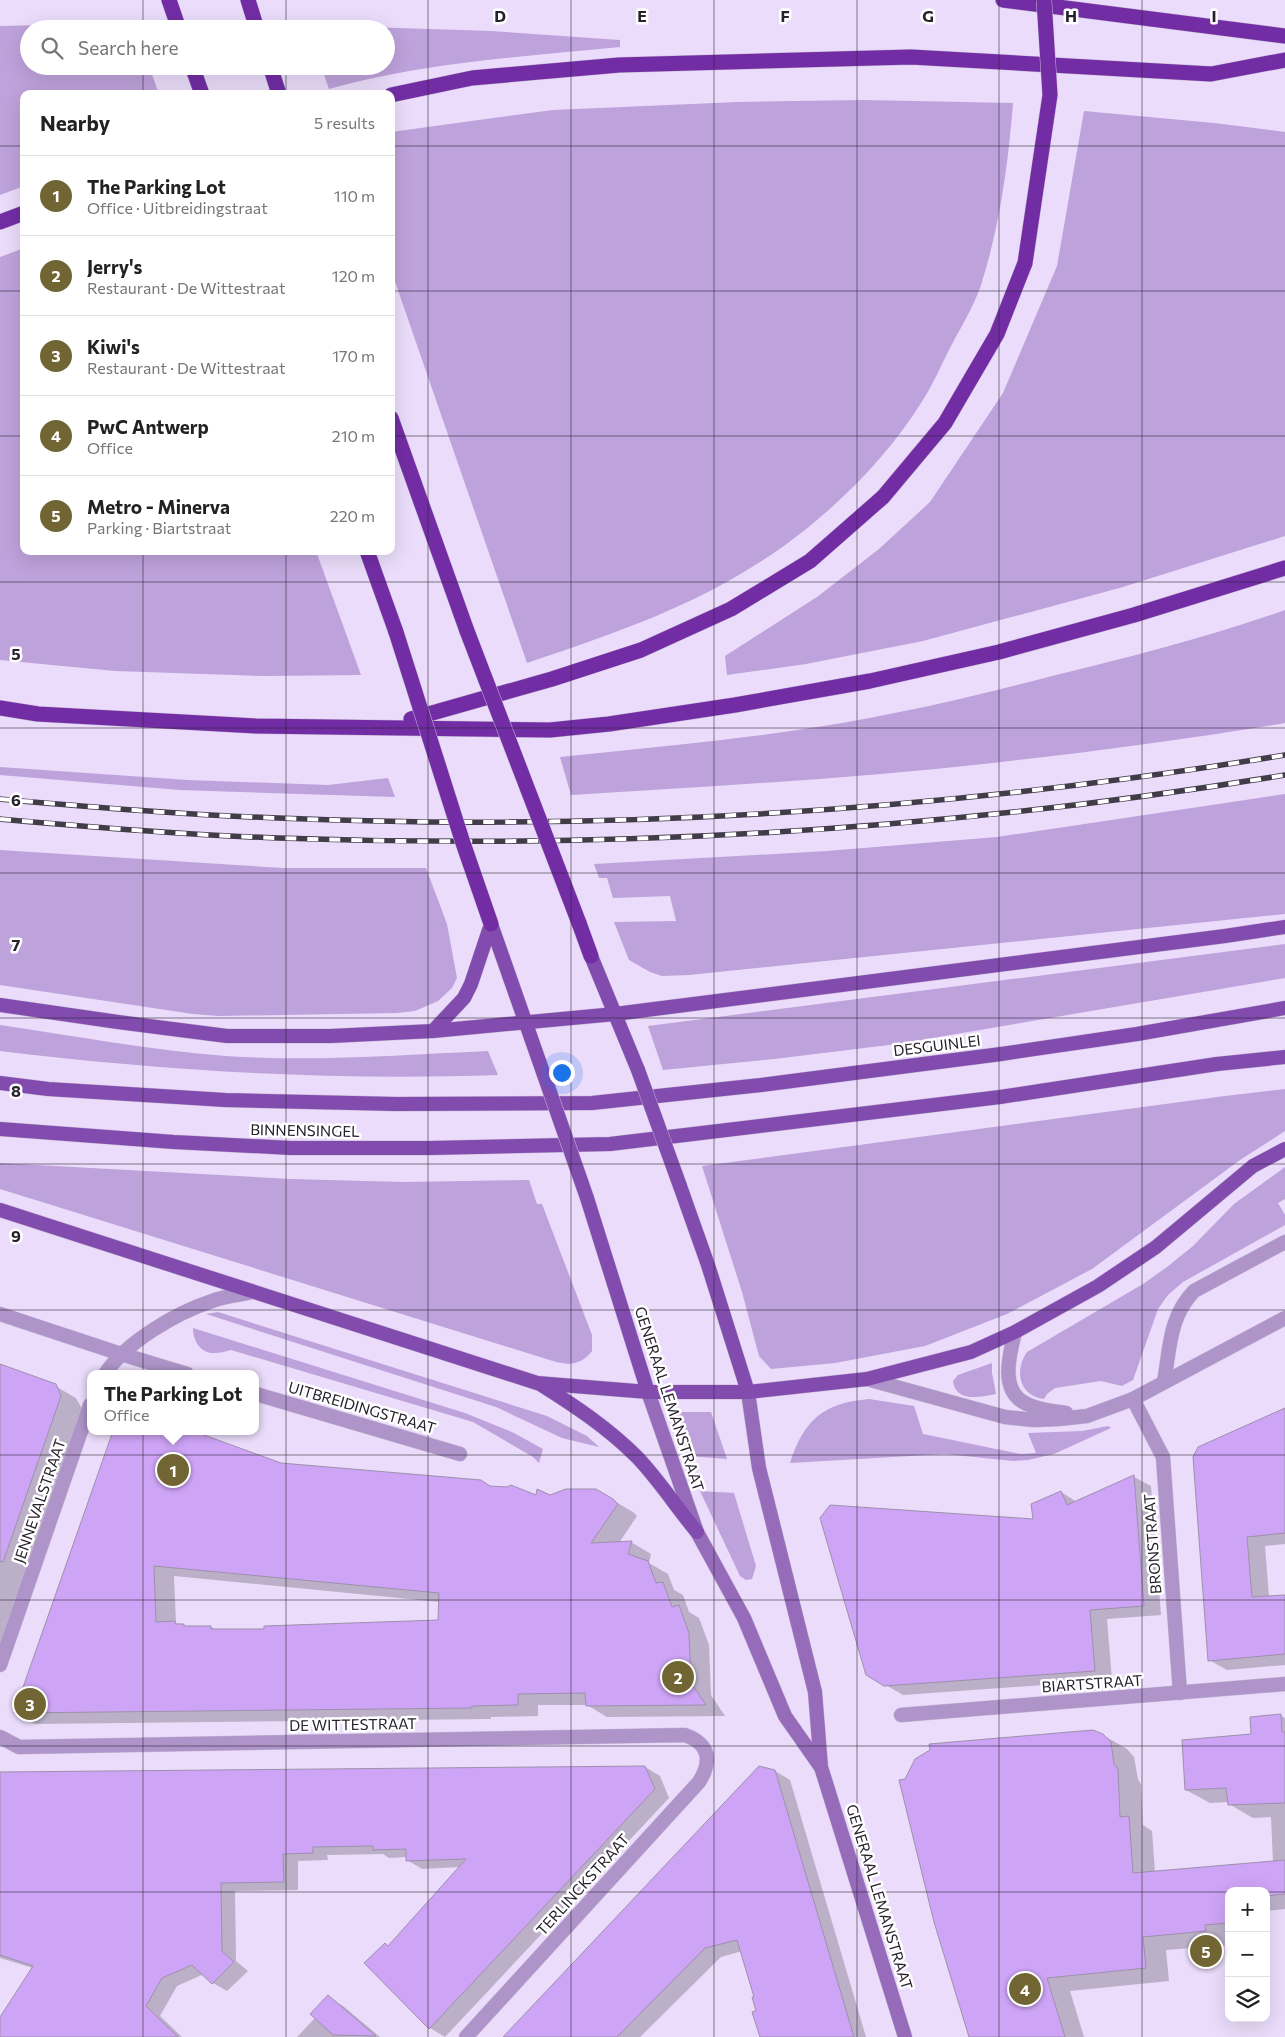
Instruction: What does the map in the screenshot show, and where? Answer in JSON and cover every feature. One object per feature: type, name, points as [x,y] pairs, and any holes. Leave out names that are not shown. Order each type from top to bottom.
[{"type":"highway","points":[[169,0],[176,20]]},
{"type":"highway","points":[[248,0],[254,20]]},
{"type":"highway","points":[[1003,0],[1285,36]]},
{"type":"highway","points":[[385,727],[552,679],[641,650],[731,609],[810,561],[883,497],[945,423],[997,334],[1025,263],[1050,95],[1044,0]]},
{"type":"highway","points":[[395,94],[472,78],[619,64],[911,56],[1211,74],[1285,60]]},
{"type":"highway","points":[[195,75],[201,90]]},
{"type":"highway","points":[[273,75],[278,90]]},
{"type":"highway","points":[[0,222],[20,214]]},
{"type":"highway","points":[[395,429],[467,632],[591,956]]},
{"type":"highway","points":[[368,555],[396,632],[463,843],[491,924]]},
{"type":"highway","points":[[0,708],[38,714],[256,726],[550,730],[609,724],[736,705],[870,681],[999,652],[1134,615],[1285,568]]},
{"type":"main road","name":"GENERAAL LEMANSTRAAT","points":[[491,924],[587,1198],[648,1392],[697,1532],[744,1618],[786,1716],[821,1767]]},
{"type":"main road","points":[[433,1031],[464,998],[471,984],[491,924]]},
{"type":"main road","points":[[0,1005],[227,1036],[331,1036],[433,1031],[526,1024],[615,1014],[1285,927]]},
{"type":"main road","name":"GENERAAL LEMANSTRAAT","points":[[591,956],[638,1070],[680,1186],[708,1265],[748,1392],[759,1468],[815,1692],[821,1767],[905,2037]]},
{"type":"main road","name":"DESGUINLEI","points":[[592,1103],[761,1085],[1001,1054],[1137,1034],[1285,1008]]},
{"type":"main road","name":"BINNENSINGEL","points":[[0,1129],[174,1142],[292,1148],[430,1148],[610,1144],[1000,1097],[1217,1064],[1285,1057]]},
{"type":"main road","name":"BINNENSINGEL","points":[[0,1083],[48,1089],[225,1100],[396,1104],[592,1103]]},
{"type":"main road","points":[[0,1210],[537,1383],[648,1392],[748,1392],[867,1379],[971,1352],[1015,1332],[1098,1286],[1156,1247],[1253,1166],[1285,1149]]},
{"type":"main road","points":[[537,1383],[584,1413],[639,1458],[697,1532]]},
{"type":"street","points":[[1164,1382],[1173,1325],[1185,1301],[1194,1291],[1285,1242]]},
{"type":"street","points":[[108,1370],[121,1354],[181,1314],[212,1301],[254,1292]]},
{"type":"street","points":[[0,1314],[175,1370]]},
{"type":"street","points":[[867,1379],[1005,1417],[1059,1419],[1087,1416],[1133,1399],[1285,1318]]},
{"type":"street","points":[[1015,1332],[1009,1358],[1008,1375],[1013,1391],[1023,1403],[1038,1408],[1087,1416]]},
{"type":"street","name":"UITBREIDINGSTRAAT","points":[[259,1395],[460,1454]]},
{"type":"street","name":"BRONSTRAAT","points":[[1133,1399],[1163,1458],[1180,1693]]},
{"type":"street","name":"JENNEVALSTRAAT","points":[[0,1665],[87,1415]]},
{"type":"street","name":"BIARTSTRAAT","points":[[901,1715],[1285,1684]]},
{"type":"street","name":"DE WITTESTRAAT","points":[[0,1737],[19,1747],[685,1735],[695,1738],[704,1747]]},
{"type":"street","name":"TERLINCKSTRAAT","points":[[466,2037],[699,1782],[707,1770],[708,1759],[704,1747]]},
{"type":"shaded area","points":[[0,26],[20,26],[20,75],[152,75],[158,90],[20,90],[20,188],[0,195]]},
{"type":"shaded area","points":[[395,28],[491,31],[620,40],[620,47],[437,66],[395,73]]},
{"type":"shaded area","points":[[324,75],[388,75],[365,80],[329,89]]},
{"type":"shaded area","points":[[863,100],[1013,103],[1002,195],[988,262],[978,293],[933,382],[905,427],[867,473],[800,534],[752,567],[698,597],[614,633],[527,663],[395,282],[395,131],[553,110],[738,102]]},
{"type":"shaded area","points":[[1084,111],[1214,123],[1285,132],[1285,536],[1123,587],[923,641],[806,664],[727,675],[725,656],[817,597],[879,549],[930,502],[1003,393],[1057,266]]},
{"type":"shaded area","points":[[20,250],[20,555],[317,555],[361,675],[264,676],[115,671],[0,660],[0,257]]},
{"type":"shaded area","points":[[1285,610],[1285,723],[1102,750],[940,769],[782,782],[571,795],[560,757],[772,734],[895,713],[974,696],[1140,654],[1228,629]]},
{"type":"shaded area","points":[[0,767],[188,780],[328,785],[388,778],[395,797],[180,790],[0,775]]},
{"type":"shaded area","points":[[1285,794],[1285,914],[689,975],[662,976],[650,972],[629,960],[614,922],[676,921],[670,896],[613,898],[607,878],[599,878],[594,864],[827,851],[997,837]]},
{"type":"shaded area","points":[[0,850],[283,868],[426,868],[447,924],[457,978],[452,988],[438,1001],[415,1011],[397,1013],[218,1016],[193,1014],[0,985]]},
{"type":"shaded area","points":[[1285,944],[1285,978],[897,1044],[663,1070],[648,1026]]},
{"type":"shaded area","points":[[0,1025],[141,1046],[259,1058],[390,1056],[488,1051],[498,1075],[373,1077],[249,1073],[62,1058],[0,1051]]},
{"type":"shaded area","points":[[1285,1089],[1285,1131],[1240,1160],[1092,1269],[1007,1314],[925,1346],[835,1363],[771,1369],[759,1356],[742,1292],[702,1166]]},
{"type":"shaded area","points":[[0,1163],[290,1179],[404,1182],[529,1180],[537,1204],[542,1204],[592,1335],[592,1351],[579,1362],[565,1364],[553,1361],[0,1189]]},
{"type":"shaded area","points":[[1285,1167],[1285,1199],[1278,1203],[1285,1215],[1285,1225],[1183,1282],[1168,1295],[1158,1309],[1133,1380],[1122,1386],[1101,1381],[1055,1388],[1044,1399],[1036,1397],[1024,1388],[1020,1374],[1023,1359],[1027,1352],[1143,1284],[1167,1267],[1193,1246],[1234,1204]]},
{"type":"shaded area","points":[[218,1312],[547,1416],[587,1436],[599,1447],[562,1438],[496,1407],[206,1314]]},
{"type":"shaded area","points":[[193,1328],[465,1413],[514,1433],[543,1449],[539,1463],[533,1457],[473,1422],[231,1350],[210,1353],[202,1349],[196,1342]]},
{"type":"shaded area","points":[[992,1363],[996,1394],[970,1397],[959,1393],[955,1388],[953,1381],[958,1375]]},
{"type":"shaded area","points":[[869,1399],[914,1406],[923,1434],[1021,1454],[1036,1453],[1028,1433],[1082,1431],[1108,1426],[1111,1428],[1054,1454],[1028,1460],[1013,1461],[945,1454],[790,1463],[802,1435],[809,1424],[818,1416],[840,1404]]},
{"type":"shaded area","points":[[670,1412],[711,1412],[727,1459],[687,1456]]},
{"type":"shaded area","points":[[700,1491],[734,1493],[756,1566],[752,1579],[746,1580],[740,1576]]},
{"type":"building","points":[[0,1364],[56,1384],[61,1396],[3,1562],[0,1561]]},
{"type":"building","points":[[1285,1408],[1285,1533],[1247,1537],[1252,1597],[1285,1595],[1285,1654],[1208,1661],[1193,1457],[1198,1447]]},
{"type":"building","points":[[112,1435],[204,1435],[281,1463],[481,1480],[490,1486],[507,1487],[511,1485],[536,1495],[537,1489],[550,1495],[566,1489],[596,1489],[613,1499],[618,1504],[591,1543],[632,1541],[628,1554],[648,1561],[656,1583],[663,1582],[672,1607],[679,1605],[689,1633],[691,1683],[706,1705],[586,1706],[585,1693],[518,1694],[518,1705],[472,1706],[472,1708],[14,1713]],"holes":[[[154,1566],[439,1593],[438,1620],[264,1626],[264,1629],[211,1629],[211,1626],[184,1626],[184,1624],[175,1624],[175,1621],[156,1622]]]},
{"type":"building","points":[[1134,1475],[1144,1606],[1090,1610],[1095,1671],[884,1686],[866,1675],[820,1518],[830,1505],[1033,1519],[1031,1504],[1061,1491],[1067,1505]]},
{"type":"building","points":[[1281,1714],[1282,1732],[1285,1732],[1285,1803],[1228,1805],[1226,1788],[1185,1790],[1182,1740],[1251,1734],[1250,1717]]},
{"type":"building","points":[[1093,1730],[1103,1734],[1111,1742],[1114,1764],[1118,1769],[1120,1817],[1129,1816],[1133,1873],[1285,1860],[1285,1894],[1270,1896],[1270,1887],[1225,1887],[1225,1923],[1205,1925],[1206,1931],[1143,1937],[1146,1968],[1047,1978],[1065,2037],[969,2037],[934,1922],[899,1780],[905,1779],[915,1759],[930,1750],[929,1744]]},
{"type":"building","points":[[645,1766],[655,1789],[429,2029],[364,1963],[385,1943],[388,1946],[466,1859],[406,1861],[406,1849],[373,1850],[373,1846],[313,1847],[313,1853],[283,1854],[284,1882],[221,1883],[222,1951],[234,1962],[212,1984],[192,1965],[162,1978],[146,2006],[178,2037],[0,2037],[0,2017],[33,1966],[0,1955],[0,1772]]},
{"type":"building","points":[[759,1766],[775,1770],[854,2037],[760,2037],[752,2012],[756,2011],[752,1997],[754,1997],[737,1940],[705,1948],[617,2037],[503,2037]]},
{"type":"building","points":[[328,1995],[376,2036],[333,2035],[310,2014]]},
{"type":"railway","points":[[0,799],[243,817],[404,822],[657,819],[909,803],[1035,790],[1285,755]]},
{"type":"railway","points":[[0,819],[243,837],[404,841],[531,841],[657,838],[783,832],[1035,810],[1285,775]]},
{"type":"place","name":"The Parking Lot","points":[[173,1470]]},
{"type":"place","name":"Jerry's","points":[[678,1677]]},
{"type":"place","name":"Kiwi's","points":[[30,1704]]},
{"type":"place","name":"Metro - Minerva","points":[[1206,1951]]},
{"type":"place","name":"PwC Antwerp","points":[[1025,1989]]}]
